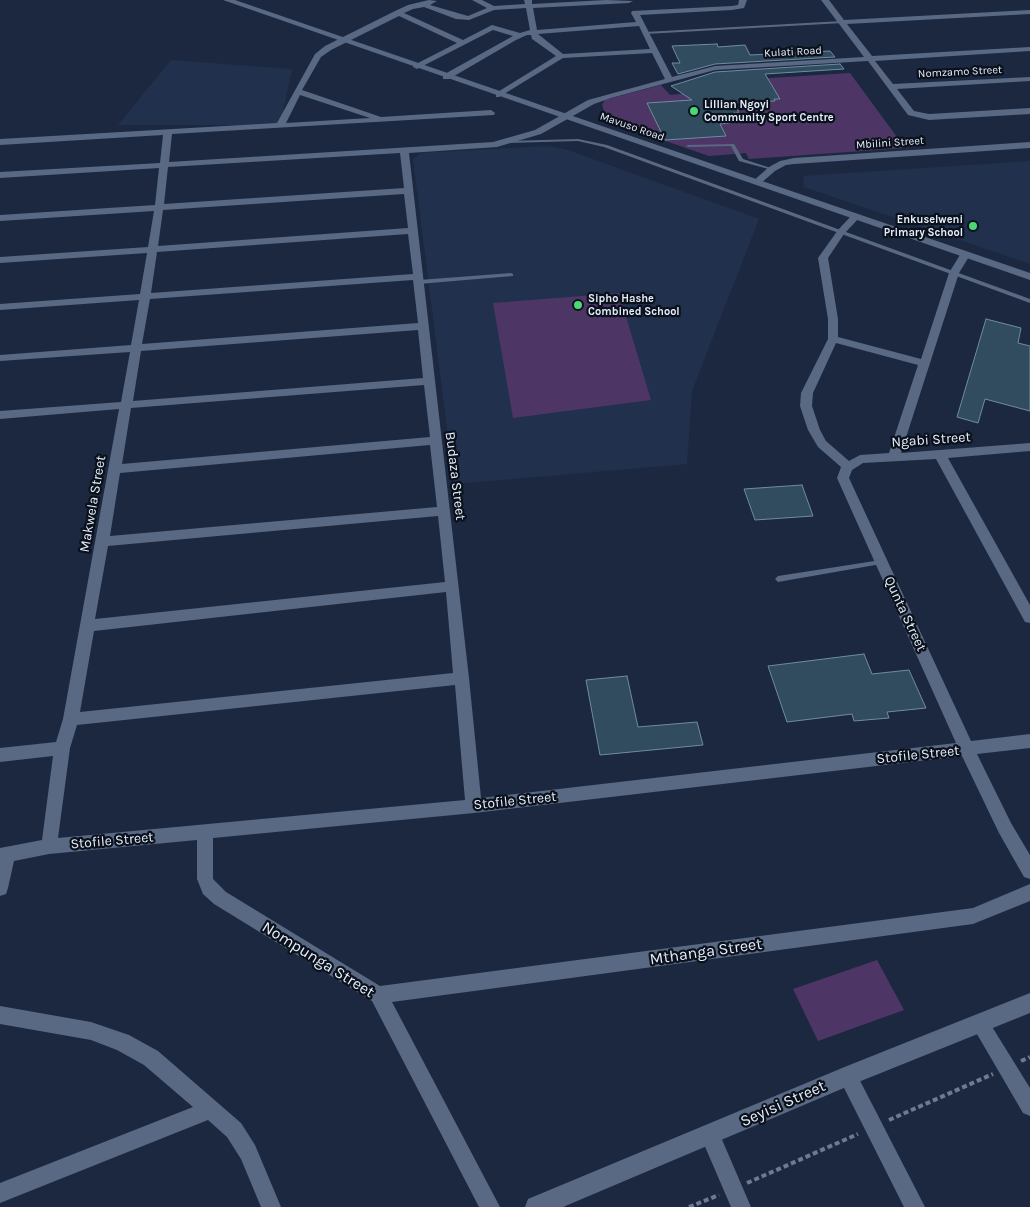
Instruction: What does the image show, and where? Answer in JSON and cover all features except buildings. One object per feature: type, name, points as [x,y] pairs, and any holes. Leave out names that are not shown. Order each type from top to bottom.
[{"type":"street","name":"Mavuso Road","points":[[226,0],[1030,277]]},
{"type":"street","points":[[424,5],[434,0]]},
{"type":"street","points":[[476,0],[493,8]]},
{"type":"street","points":[[280,125],[318,56],[328,48],[415,5],[424,5],[464,18],[475,17],[493,8],[529,3],[629,0],[669,79]]},
{"type":"street","points":[[683,0],[688,9]]},
{"type":"street","points":[[635,13],[732,8],[741,6],[743,0]]},
{"type":"street","points":[[825,0],[868,60],[892,87],[908,110],[918,116],[1030,111]]},
{"type":"street","points":[[529,3],[534,31],[538,40],[561,56]]},
{"type":"street","points":[[842,22],[1030,12]]},
{"type":"street","points":[[398,14],[462,42]]},
{"type":"street","points":[[446,77],[519,35],[534,31],[640,24]]},
{"type":"street","points":[[417,67],[492,27],[519,35]]},
{"type":"street","name":"Kulati Road","points":[[0,175],[404,151],[508,142],[538,132],[591,102],[669,79],[731,66],[868,60],[1030,49]]},
{"type":"street","points":[[499,95],[561,56],[654,51]]},
{"type":"street","name":"Nomzamo Street","points":[[892,87],[1030,79]]},
{"type":"street","points":[[299,92],[386,120]]},
{"type":"street","points":[[0,142],[491,113]]},
{"type":"street","name":"Makwela Street","points":[[49,846],[62,748],[71,719],[146,296],[168,131]]},
{"type":"street","name":"Mbilini Street","points":[[757,182],[772,169],[783,163],[805,159],[1030,145]]},
{"type":"street","name":"Budaza Street","points":[[404,151],[411,231],[462,678],[474,806]]},
{"type":"street","points":[[0,218],[407,191]]},
{"type":"street","points":[[846,473],[822,444],[814,430],[806,406],[807,393],[833,339],[833,319],[822,262],[829,247],[855,217]]},
{"type":"street","points":[[0,260],[411,231]]},
{"type":"street","points":[[894,457],[954,273],[965,255]]},
{"type":"street","points":[[0,306],[418,280]]},
{"type":"street","points":[[0,358],[422,326]]},
{"type":"street","points":[[833,339],[924,363]]},
{"type":"street","points":[[0,415],[428,381]]},
{"type":"street","points":[[115,469],[435,442]]},
{"type":"street","name":"Ngabi Street","points":[[846,473],[860,459],[940,455],[1030,447]]},
{"type":"street","points":[[940,455],[1030,618]]},
{"type":"street","name":"Qunta Street","points":[[846,473],[882,562],[967,750],[1005,828],[1030,871]]},
{"type":"street","points":[[101,542],[444,511]]},
{"type":"street","points":[[86,626],[452,586]]},
{"type":"street","points":[[71,719],[462,678]]},
{"type":"street","name":"Stofile Street","points":[[4,856],[49,846],[474,806],[967,750],[1030,741]]},
{"type":"street","points":[[0,755],[62,748]]},
{"type":"street","name":"Nompunga Street","points":[[205,832],[206,879],[210,888],[220,898],[378,995],[490,1207]]},
{"type":"street","points":[[0,888],[4,856]]},
{"type":"street","name":"Mthanga Street","points":[[378,995],[973,916],[996,908],[1030,892]]},
{"type":"street","name":"Seyisi Street","points":[[536,1207],[564,1202],[710,1135],[847,1076],[1030,1003]]},
{"type":"street","points":[[0,1015],[91,1031],[122,1042],[151,1058],[234,1130],[242,1140],[271,1207]]},
{"type":"street","points":[[980,1023],[1030,1106]]},
{"type":"street","points":[[847,1076],[915,1207]]},
{"type":"street","points":[[0,1193],[212,1109]]},
{"type":"street","points":[[710,1135],[741,1207]]},
{"type":"lane","points":[[645,34],[842,22]]},
{"type":"lane","points":[[508,142],[578,140],[590,142],[1030,301]]},
{"type":"lane","points":[[688,146],[732,145],[741,160],[772,169]]},
{"type":"lane","points":[[418,280],[512,275]]},
{"type":"lane","points":[[778,579],[882,562]]},
{"type":"shaded area","points":[[171,60],[292,69],[280,125],[118,125]]},
{"type":"shaded area","points":[[850,73],[905,148],[749,159],[746,153],[709,156],[608,121],[602,105],[605,100],[661,85],[670,95],[690,93],[691,83]]},
{"type":"shaded area","name":"Sipho Hashe Combined School","points":[[546,146],[565,149],[759,219],[692,391],[687,464],[454,484],[413,159],[421,153]]},
{"type":"shaded area","name":"Enkuselweni Primary School","points":[[1030,161],[1030,264],[804,187],[803,176]]},
{"type":"shaded area","points":[[619,293],[651,400],[513,418],[493,303]]},
{"type":"shaded area","points":[[877,960],[904,1010],[818,1041],[793,989]]},
{"type":"place","name":"Lillian Ngoyi Community Sport Centre","points":[[694,111]]},
{"type":"place","name":"Enkuselweni Primary School","points":[[973,226]]},
{"type":"place","name":"Sipho Hashe Combined School","points":[[578,305]]}]
